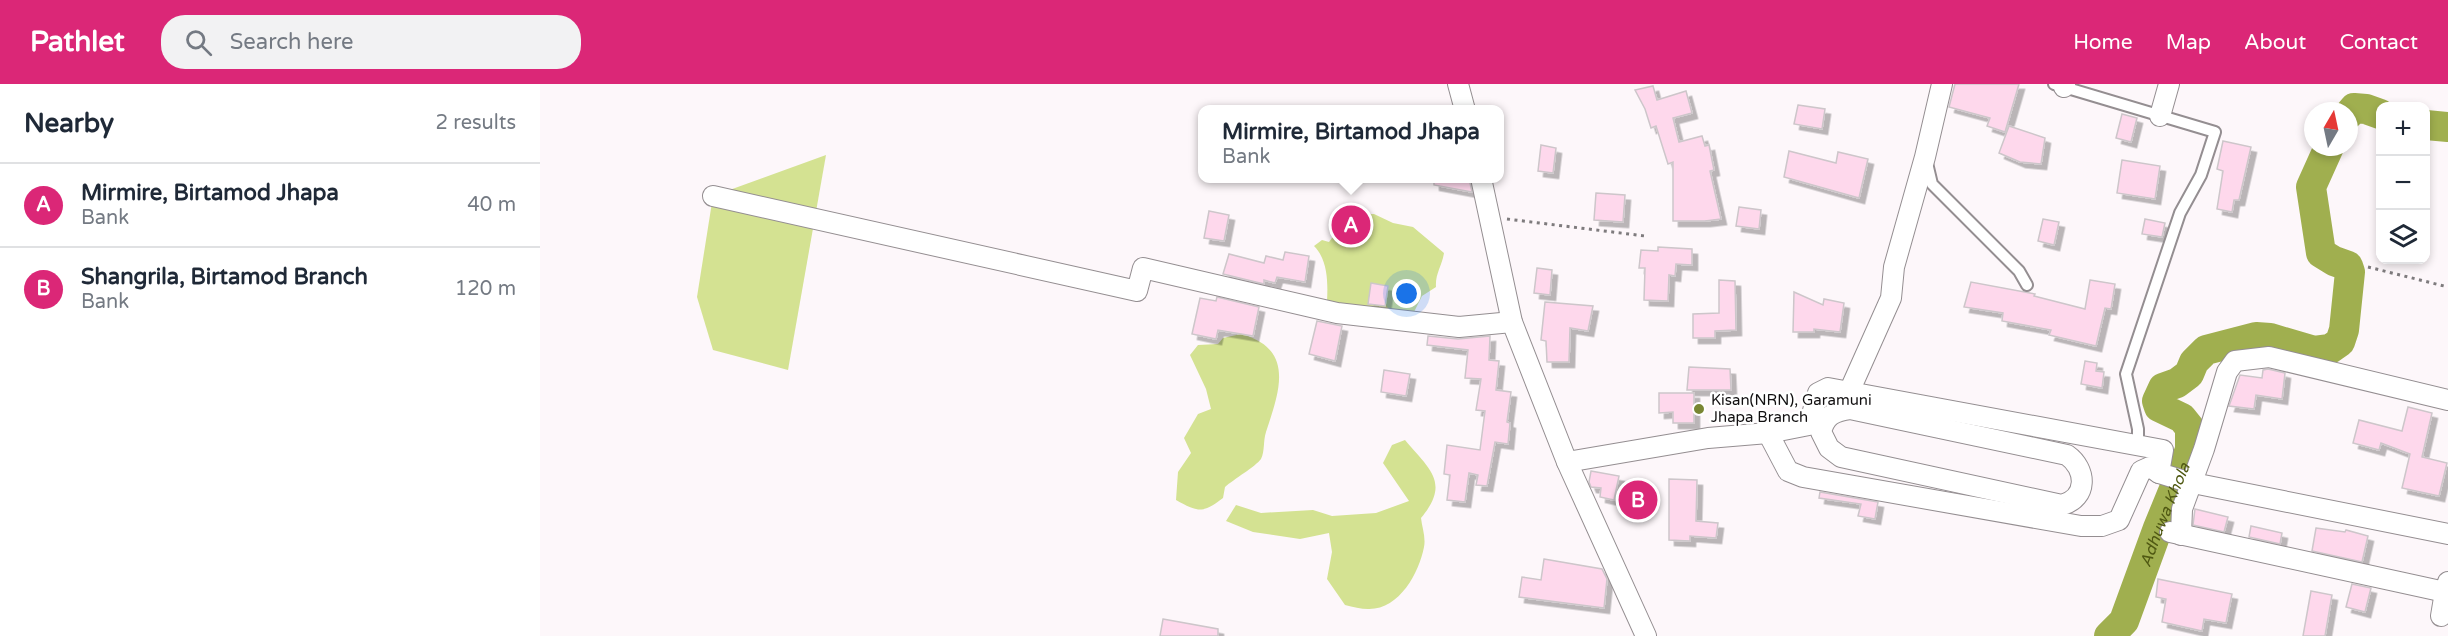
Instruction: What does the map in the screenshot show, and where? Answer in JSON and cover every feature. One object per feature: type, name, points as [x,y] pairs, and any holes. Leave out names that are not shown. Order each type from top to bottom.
[{"type":"street","points":[[1458,84],[1464,105]]},
{"type":"street","points":[[1849,392],[1891,298],[1893,267],[1925,157],[1942,84]]},
{"type":"street","points":[[2160,116],[2169,84]]},
{"type":"street","points":[[1482,183],[1512,322],[1567,462],[1646,636]]},
{"type":"street","points":[[713,196],[1137,291],[1143,268],[1337,313],[1459,327],[1512,322]]},
{"type":"street","points":[[2441,616],[2447,587],[2175,533],[2224,380],[2235,361],[2269,357],[2448,400]]},
{"type":"street","points":[[1567,462],[1708,438],[1768,433],[1809,425],[1818,393],[1828,388],[2163,450],[2162,474]]},
{"type":"street","points":[[1850,409],[2067,455],[2078,466],[2083,481],[2077,497],[2062,505],[1841,457],[1829,448],[1821,432],[1826,419],[1832,414],[1850,409]]},
{"type":"street","points":[[1768,433],[1788,471],[1803,477],[2080,526],[2102,526],[2119,520],[2140,471],[2150,467],[2162,474],[2191,482],[2448,534]]},
{"type":"lane","points":[[2061,85],[2215,132],[2201,175],[2180,213],[2126,374],[2138,429],[2138,446]]},
{"type":"lane","points":[[1925,157],[1932,184],[2019,271],[2026,285]]},
{"type":"path","points":[[1491,217],[1645,236]]},
{"type":"path","points":[[2368,267],[2448,287]]},
{"type":"green space","points":[[826,155],[788,370],[713,350],[697,297],[713,196]]},
{"type":"green space","points":[[1374,214],[1393,223],[1413,227],[1444,253],[1436,287],[1422,296],[1413,314],[1327,302],[1325,265],[1314,246],[1322,240],[1329,242],[1349,215]]},
{"type":"green space","points":[[1241,334],[1258,341],[1270,350],[1277,361],[1278,387],[1265,435],[1262,456],[1254,466],[1225,487],[1223,498],[1205,509],[1195,509],[1176,500],[1178,472],[1191,453],[1184,438],[1198,414],[1211,409],[1206,389],[1190,355],[1198,345],[1218,344],[1223,338]]},
{"type":"green space","points":[[1405,440],[1429,468],[1435,485],[1435,495],[1421,518],[1424,544],[1418,568],[1398,597],[1379,608],[1368,609],[1345,605],[1327,579],[1332,552],[1329,533],[1300,539],[1253,532],[1226,521],[1236,505],[1261,513],[1313,510],[1332,516],[1376,513],[1409,501],[1383,463],[1392,445]]},
{"type":"building","points":[[1955,84],[2019,84],[2005,132],[1987,126],[1990,118],[1949,107]]},
{"type":"building","points":[[1653,86],[1657,100],[1686,91],[1692,113],[1673,118],[1679,142],[1702,136],[1705,146],[1709,145],[1714,170],[1710,171],[1721,219],[1673,221],[1673,162],[1668,164],[1656,126],[1651,128],[1645,109],[1635,90]]},
{"type":"building","points":[[1798,105],[1825,109],[1822,129],[1794,124]]},
{"type":"building","points":[[2122,114],[2137,118],[2131,142],[2116,138]]},
{"type":"building","points":[[2009,126],[2045,138],[2041,164],[2020,162],[1999,153]]},
{"type":"building","points":[[2223,141],[2251,147],[2239,200],[2234,200],[2232,212],[2217,209],[2223,171],[2217,169]]},
{"type":"building","points":[[1541,145],[1556,148],[1553,173],[1538,171]]},
{"type":"building","points":[[1789,151],[1836,163],[1838,152],[1868,159],[1859,198],[1784,177]]},
{"type":"building","points":[[2122,160],[2160,166],[2155,199],[2117,193]]},
{"type":"building","points":[[1434,183],[1470,183],[1472,192],[1434,185]]},
{"type":"building","points":[[1596,193],[1625,195],[1623,222],[1594,220]]},
{"type":"building","points":[[1739,207],[1761,210],[1759,229],[1736,226]]},
{"type":"building","points":[[1209,211],[1229,215],[1224,241],[1204,238]]},
{"type":"building","points":[[2043,219],[2059,222],[2054,245],[2038,241]]},
{"type":"building","points":[[2145,219],[2165,223],[2162,237],[2142,234]]},
{"type":"building","points":[[1658,247],[1692,249],[1692,265],[1676,264],[1675,276],[1669,275],[1668,301],[1644,300],[1645,268],[1639,268],[1641,250],[1658,251]]},
{"type":"building","points":[[1285,252],[1309,256],[1305,282],[1277,277],[1275,283],[1264,280],[1264,284],[1223,274],[1229,254],[1264,263],[1266,256],[1283,260]]},
{"type":"building","points":[[1537,268],[1552,270],[1550,295],[1534,293]]},
{"type":"building","points":[[1719,280],[1735,281],[1736,330],[1715,331],[1715,338],[1693,338],[1693,314],[1719,313]]},
{"type":"building","points":[[2090,280],[2115,284],[2111,309],[2105,308],[2096,346],[2049,335],[2051,330],[2002,321],[2003,313],[1964,307],[1971,282],[2035,294],[2034,296],[2085,309]]},
{"type":"building","points":[[1371,283],[1388,286],[1385,306],[1368,304]]},
{"type":"building","points":[[1794,292],[1823,305],[1824,299],[1844,303],[1840,332],[1814,329],[1814,332],[1793,332]]},
{"type":"building","points":[[1217,297],[1259,307],[1253,336],[1218,330],[1216,339],[1192,334],[1200,298],[1216,301]]},
{"type":"building","points":[[1545,302],[1593,306],[1588,331],[1570,328],[1569,362],[1547,362],[1546,341],[1541,340]]},
{"type":"building","points":[[1317,321],[1342,326],[1335,361],[1309,354]]},
{"type":"building","points":[[1428,336],[1458,339],[1490,336],[1489,360],[1499,361],[1496,390],[1511,392],[1507,422],[1510,423],[1508,444],[1495,442],[1487,486],[1476,485],[1478,475],[1469,473],[1465,502],[1447,500],[1450,475],[1444,474],[1447,445],[1480,450],[1485,411],[1476,410],[1481,379],[1465,378],[1468,350],[1427,345]]},
{"type":"building","points":[[2085,361],[2097,363],[2096,371],[2104,372],[2102,388],[2081,384]]},
{"type":"building","points":[[1689,367],[1730,369],[1731,390],[1687,390]]},
{"type":"building","points":[[1384,370],[1410,374],[1406,396],[1381,392]]},
{"type":"building","points":[[2263,370],[2285,373],[2282,399],[2256,395],[2254,409],[2229,406],[2240,375],[2262,378]]},
{"type":"building","points":[[1659,393],[1694,393],[1694,423],[1673,423],[1673,412],[1659,413]]},
{"type":"building","points":[[2408,407],[2432,413],[2422,457],[2447,463],[2439,496],[2402,488],[2410,454],[2381,443],[2379,450],[2353,443],[2359,420],[2402,431]]},
{"type":"building","points":[[1591,471],[1619,476],[1614,500],[1600,497],[1601,488],[1591,487],[1589,482]]},
{"type":"building","points":[[1669,479],[1697,480],[1696,521],[1718,523],[1716,538],[1690,536],[1690,541],[1669,540]]},
{"type":"building","points":[[1820,492],[1878,502],[1875,519],[1858,516],[1861,504],[1819,498]]},
{"type":"building","points":[[2195,509],[2228,517],[2224,532],[2193,525]]},
{"type":"building","points":[[2251,526],[2282,533],[2280,544],[2249,537]]},
{"type":"building","points":[[2316,528],[2345,532],[2346,530],[2368,536],[2362,562],[2312,551]]},
{"type":"building","points":[[1544,559],[1602,569],[1607,579],[1604,608],[1519,597],[1522,577],[1541,580]]},
{"type":"building","points":[[2158,579],[2232,594],[2226,623],[2204,619],[2202,631],[2162,622],[2166,599],[2156,597]]},
{"type":"building","points":[[2352,584],[2371,588],[2365,612],[2346,607]]},
{"type":"building","points":[[2311,591],[2332,595],[2325,636],[2303,636]]},
{"type":"building","points":[[1163,619],[1218,629],[1218,636],[1160,636]]},
{"type":"waterway","name":"Adhuwa Khola","points":[[2358,108],[2376,113]]},
{"type":"waterway","name":"Adhuwa Khola","points":[[2430,125],[2448,127]]},
{"type":"waterway","name":"Adhuwa Khola","points":[[2109,636],[2124,621],[2190,450],[2190,428],[2182,418],[2159,407],[2157,401],[2163,388],[2177,383],[2189,374],[2194,362],[2206,350],[2256,337],[2270,338],[2314,351],[2330,349],[2340,342],[2344,330],[2350,272],[2348,266],[2321,253],[2311,187],[2325,156]]},
{"type":"place","name":"Mirmire, Birtamod Jhapa","points":[[1351,225]]},
{"type":"place","name":"Kisan(NRN), Garamuni Jhapa Branch","points":[[1699,409]]},
{"type":"place","name":"Shangrila, Birtamod Branch","points":[[1638,500]]}]
